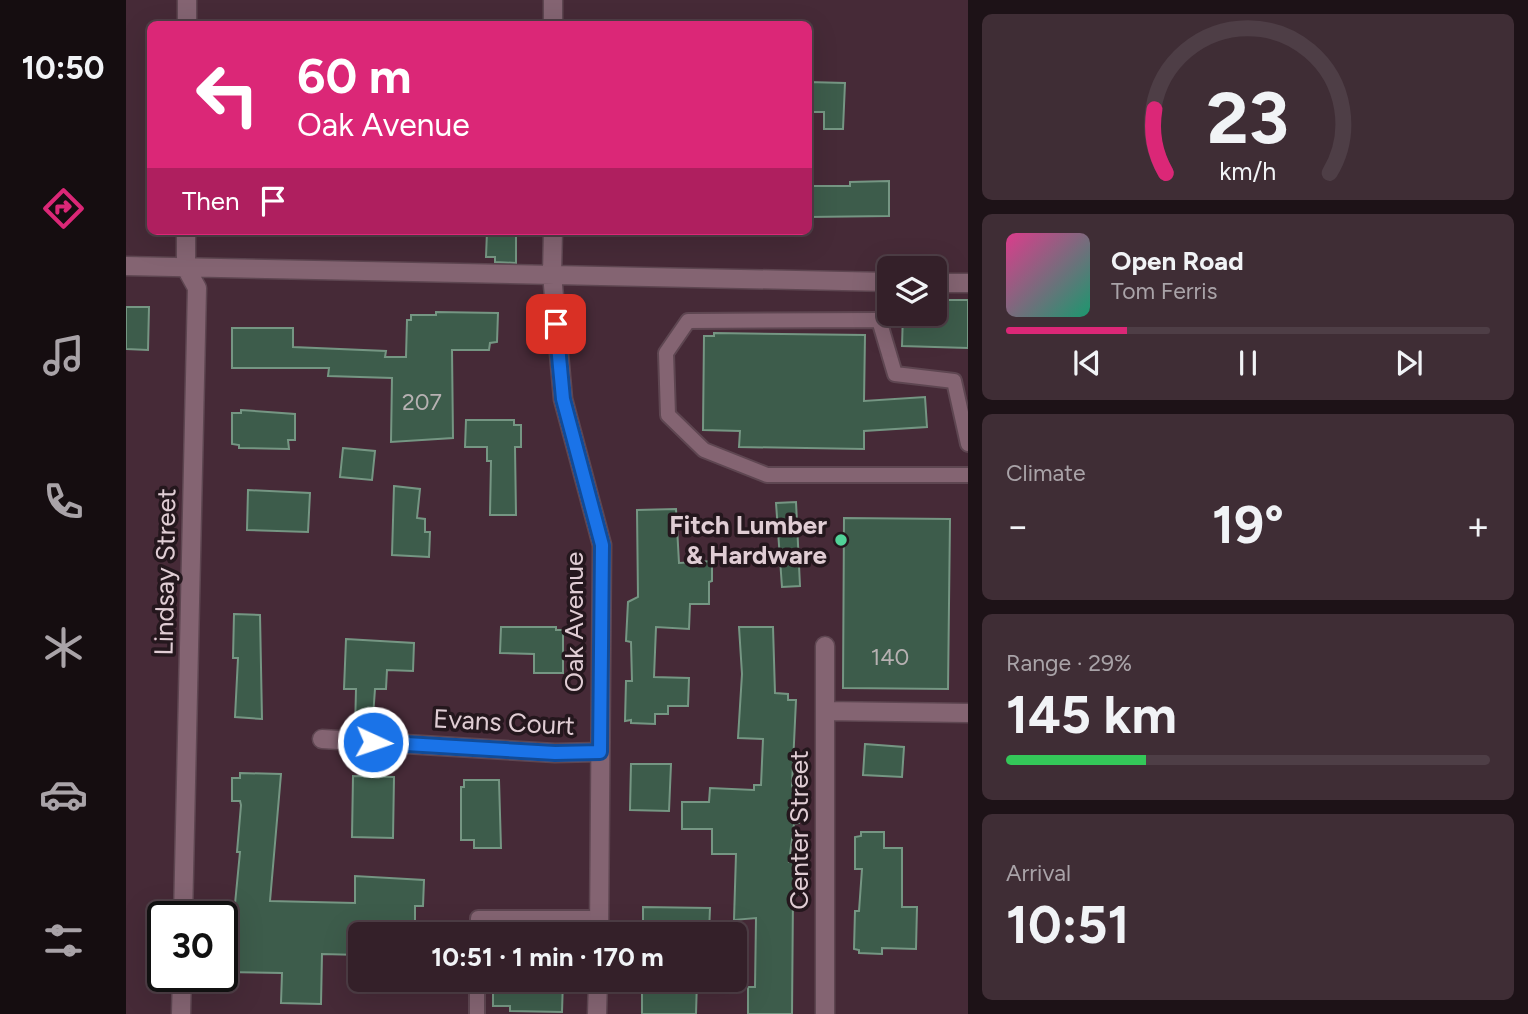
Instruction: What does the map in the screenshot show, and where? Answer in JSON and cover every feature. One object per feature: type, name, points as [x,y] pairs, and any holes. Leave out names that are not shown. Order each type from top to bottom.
[{"type":"street","points":[[187,0],[187,21]]},
{"type":"street","points":[[553,0],[553,21]]},
{"type":"street","name":"Lindsay Street","points":[[183,901],[197,301],[197,288],[186,268],[186,235]]},
{"type":"street","name":"Oak Avenue","points":[[553,235],[552,274],[563,399],[602,545],[599,922]]},
{"type":"street","points":[[126,267],[877,282]]},
{"type":"street","points":[[947,282],[968,283]]},
{"type":"street","name":"Center Street","points":[[825,646],[825,1014]]},
{"type":"street","points":[[825,711],[968,713]]},
{"type":"street","name":"Evans Court","points":[[322,739],[555,753],[600,752]]},
{"type":"street","points":[[181,1014],[182,992]]},
{"type":"street","points":[[597,1014],[598,992]]},
{"type":"lane","points":[[968,444],[954,381],[895,373],[879,320],[688,321],[666,353],[668,415],[704,450],[767,475],[968,475]]},
{"type":"lane","points":[[478,922],[478,918],[538,922]]},
{"type":"lane","points":[[477,992],[477,1014]]},
{"type":"building","points":[[812,82],[845,83],[843,129],[824,129],[824,112],[812,112]]},
{"type":"building","points":[[889,181],[889,216],[812,217],[812,186],[850,186],[850,182]]},
{"type":"building","points":[[487,235],[516,235],[516,263],[495,262],[495,257],[486,257]]},
{"type":"building","points":[[947,300],[968,300],[968,348],[902,346],[903,326],[947,326]]},
{"type":"building","points":[[126,307],[149,307],[148,350],[126,349]]},
{"type":"building","points":[[436,312],[498,313],[497,342],[490,343],[489,350],[452,350],[453,438],[391,442],[392,378],[328,376],[329,368],[232,368],[232,328],[293,328],[293,347],[386,351],[385,357],[406,357],[407,320],[411,320],[411,315],[436,315]]},
{"type":"building","points":[[714,333],[865,335],[864,401],[925,397],[927,427],[864,431],[864,449],[739,447],[740,431],[703,430],[704,336],[714,336]]},
{"type":"building","points":[[241,410],[295,414],[295,440],[288,440],[289,449],[239,448],[239,445],[232,444],[232,413],[241,413]]},
{"type":"building","points":[[466,420],[514,420],[514,425],[521,425],[521,447],[515,447],[516,515],[490,515],[491,461],[487,461],[487,447],[465,447]]},
{"type":"building","points":[[343,448],[375,451],[372,480],[340,477]]},
{"type":"building","points":[[394,486],[420,489],[417,518],[425,519],[425,532],[430,532],[429,557],[392,555]]},
{"type":"building","points":[[248,490],[310,493],[308,532],[247,530]]},
{"type":"building","points":[[796,502],[800,586],[782,587],[776,503]]},
{"type":"building","points":[[676,509],[679,563],[712,561],[709,604],[690,604],[689,629],[656,627],[654,677],[689,678],[688,706],[668,706],[668,714],[655,714],[655,724],[631,723],[631,720],[625,721],[626,681],[632,681],[631,642],[626,641],[628,602],[638,597],[637,510]]},
{"type":"building","points":[[844,518],[950,519],[948,689],[843,688]]},
{"type":"building","points":[[234,614],[260,615],[262,719],[235,717],[238,658],[233,658]]},
{"type":"building","points":[[501,627],[556,627],[556,630],[563,630],[563,673],[534,673],[534,654],[500,653]]},
{"type":"building","points":[[739,627],[773,627],[775,693],[788,694],[788,700],[796,700],[792,785],[793,791],[799,791],[799,823],[794,824],[789,862],[799,862],[798,895],[793,895],[792,1014],[748,1014],[748,987],[755,987],[756,918],[734,920],[736,854],[712,854],[712,829],[682,829],[682,802],[709,802],[710,788],[754,790],[754,785],[761,785],[763,739],[738,738],[742,674]]},
{"type":"building","points":[[346,639],[414,643],[413,671],[387,670],[386,689],[375,689],[372,731],[355,730],[356,689],[344,689]]},
{"type":"building","points":[[865,744],[904,747],[902,777],[863,775]]},
{"type":"building","points":[[631,764],[671,764],[669,811],[630,810]]},
{"type":"building","points":[[240,773],[281,774],[270,901],[355,903],[355,876],[424,880],[423,906],[415,906],[415,922],[348,922],[348,955],[322,954],[321,1004],[281,1003],[282,973],[238,972],[238,901],[235,901],[241,805],[240,801],[232,801],[232,778],[240,778]]},
{"type":"building","points":[[353,776],[394,777],[393,838],[352,837]]},
{"type":"building","points":[[464,780],[499,780],[501,848],[474,848],[474,840],[461,840],[461,787],[464,787]]},
{"type":"building","points":[[861,832],[884,832],[884,848],[902,848],[902,907],[917,907],[916,949],[882,948],[882,954],[859,953],[859,950],[854,949],[855,911],[859,911],[862,869],[855,869],[855,837],[861,836]]},
{"type":"building","points":[[643,907],[710,908],[709,922],[643,922]]},
{"type":"building","points":[[493,992],[563,992],[562,1012],[510,1011],[510,1006],[493,1006]]},
{"type":"building","points":[[642,992],[697,992],[696,1014],[642,1014]]},
{"type":"place","name":"Fitch Lumber & Hardware","points":[[841,540]]},
{"type":"route","points":[[373,742],[555,753],[600,752],[602,545],[563,399],[556,324]]}]
